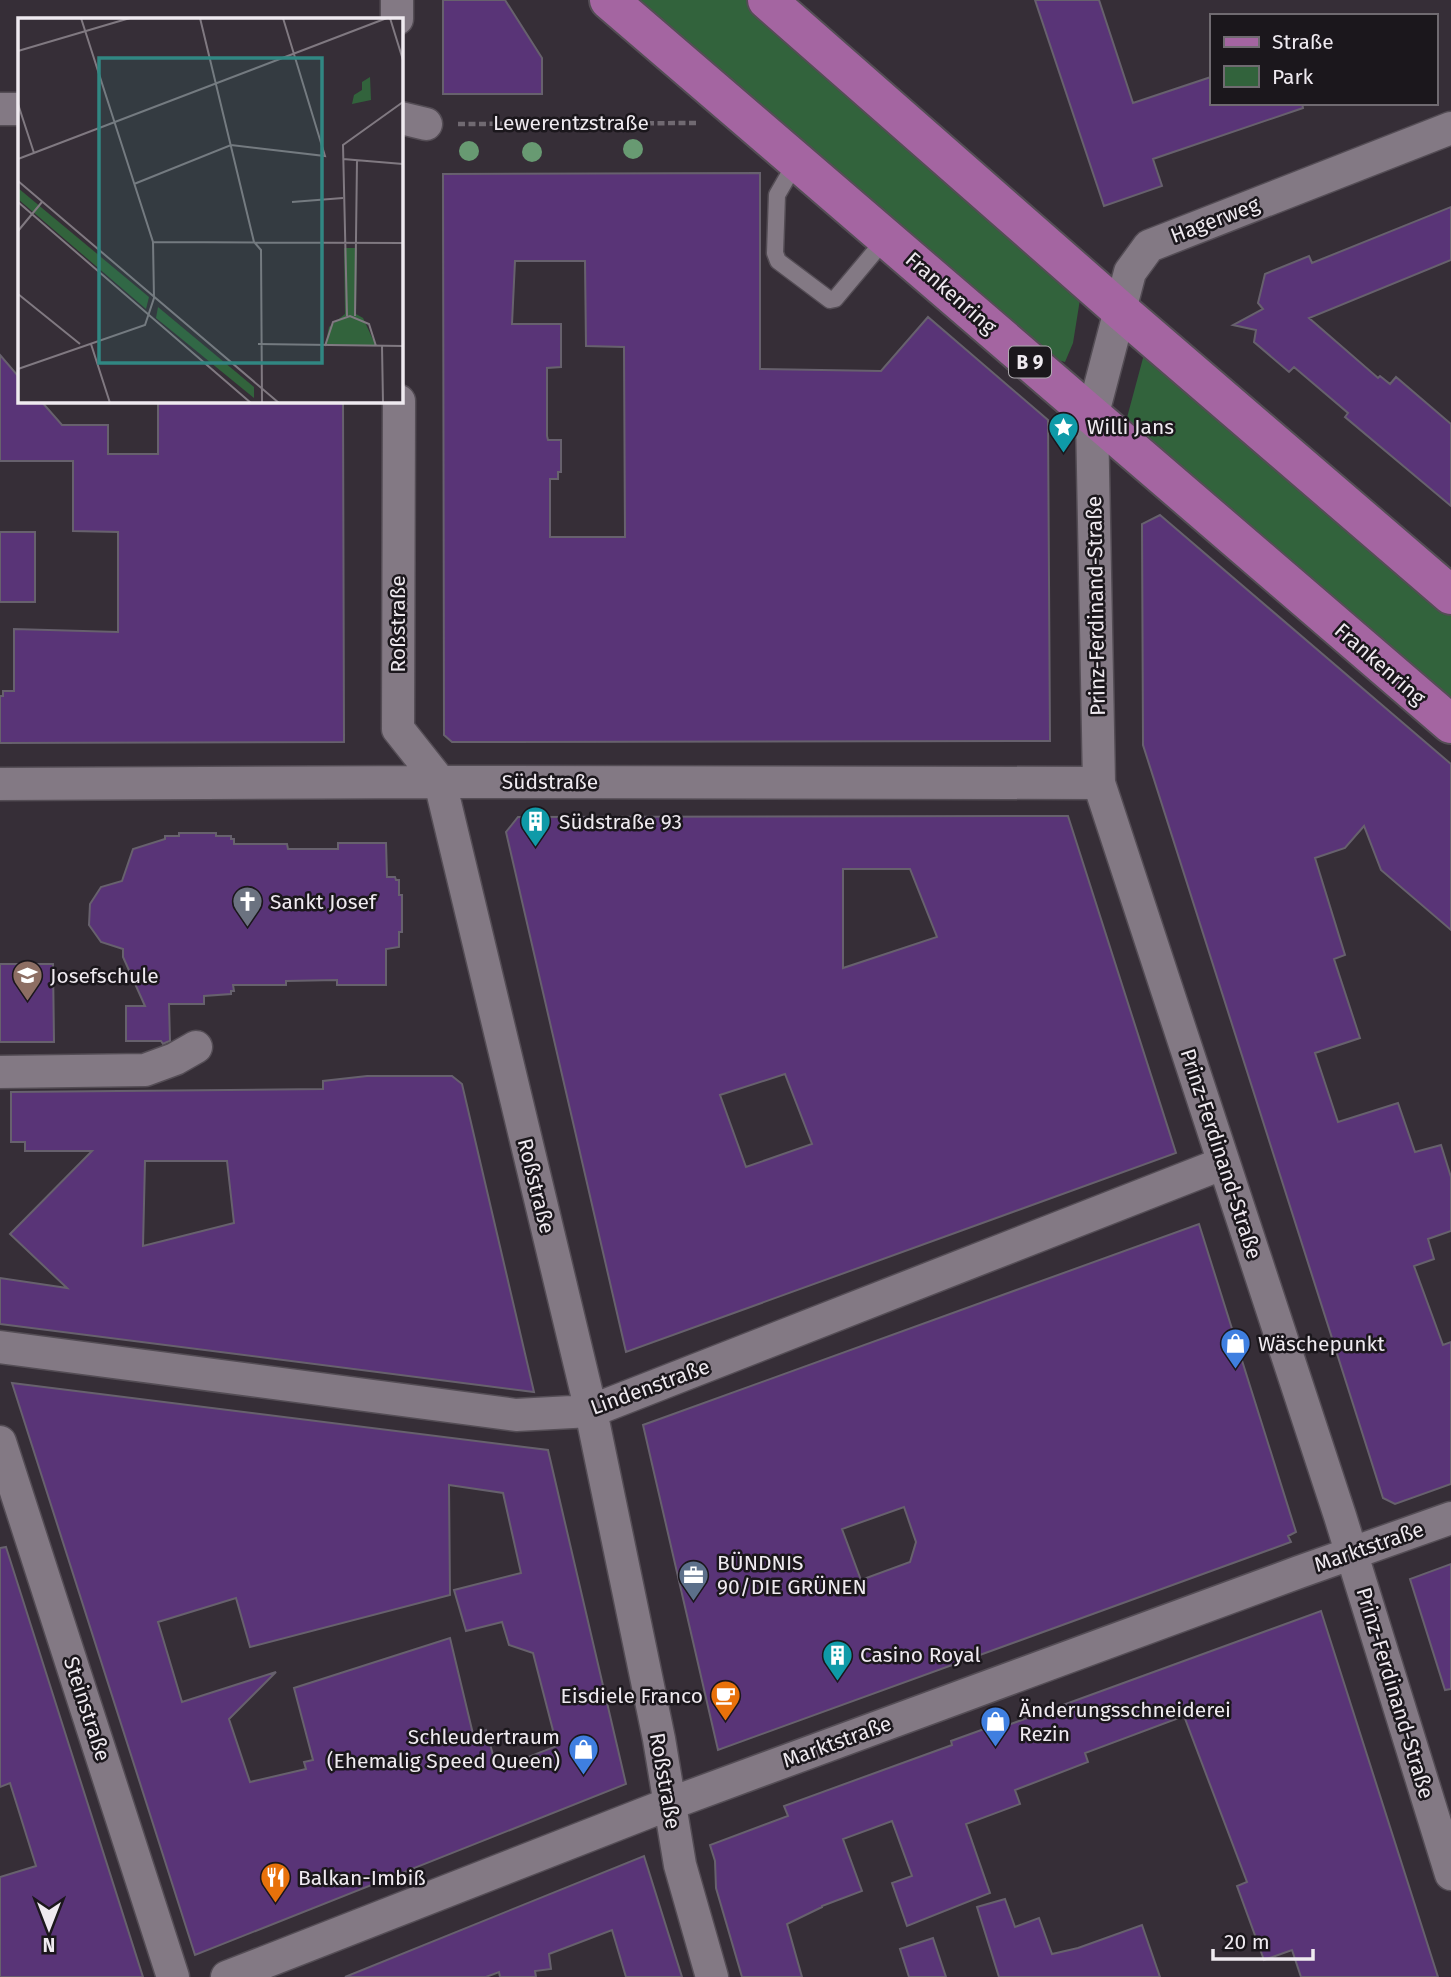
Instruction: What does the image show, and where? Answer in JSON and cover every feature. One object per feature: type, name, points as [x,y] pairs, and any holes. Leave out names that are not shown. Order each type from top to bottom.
[{"type":"main road","name":"Frankenring","points":[[609,0],[1451,724]]},
{"type":"main road","points":[[766,0],[1121,311],[1451,594]]},
{"type":"street","points":[[397,0],[397,18]]},
{"type":"street","points":[[0,109],[18,109]]},
{"type":"street","name":"Hagerweg","points":[[1092,417],[1130,272],[1149,246],[1451,128]]},
{"type":"street","name":"Roßstraße","points":[[399,402],[398,729],[440,782],[591,1411],[659,1739],[680,1865],[712,1977]]},
{"type":"street","name":"Prinz-Ferdinand-Straße","points":[[1092,417],[1099,783],[1352,1554],[1451,1874]]},
{"type":"street","name":"Südstraße","points":[[0,784],[1099,783]]},
{"type":"street","points":[[0,1072],[145,1070],[175,1059],[196,1046]]},
{"type":"street","name":"Lindenstraße","points":[[0,1347],[516,1415],[591,1411],[1224,1163]]},
{"type":"street","name":"Steinstraße","points":[[0,1442],[173,1977]]},
{"type":"street","name":"Marktstraße","points":[[227,1977],[669,1804],[1451,1518]]},
{"type":"lane","points":[[796,162],[777,195],[775,253],[778,261],[830,300],[835,299],[887,237]]},
{"type":"path","name":"Lewerentzstraße","points":[[413,121],[699,123],[741,112]]},
{"type":"green space","points":[[627,0],[746,0],[1081,293],[1073,343],[1065,362],[1046,357]]},
{"type":"green space","points":[[1146,347],[1451,608],[1451,704],[1125,425]]},
{"type":"building","points":[[443,0],[505,0],[542,58],[542,94],[443,94]]},
{"type":"building","points":[[1035,0],[1099,0],[1133,103],[1210,77],[1210,105],[1302,105],[1303,108],[1153,159],[1162,186],[1104,206]]},
{"type":"building","points":[[760,173],[760,369],[881,371],[928,317],[1048,420],[1050,741],[452,742],[444,735],[443,174]],"holes":[[[515,261],[585,261],[586,346],[624,347],[625,537],[550,537],[550,479],[558,479],[558,472],[561,472],[561,440],[548,440],[547,436],[547,368],[561,367],[561,324],[512,324]]]},
{"type":"building","points":[[1451,207],[1451,260],[1309,318],[1378,378],[1380,376],[1390,384],[1396,377],[1451,424],[1451,506],[1345,417],[1348,413],[1294,367],[1289,372],[1254,342],[1256,330],[1233,325],[1263,309],[1258,303],[1265,274],[1309,256],[1312,263]]},
{"type":"building","points":[[0,355],[18,376],[18,402],[42,402],[62,425],[108,425],[108,454],[158,454],[158,402],[343,402],[344,742],[0,743],[0,696],[3,696],[3,691],[14,691],[14,629],[118,632],[118,532],[73,531],[73,461],[0,461]]},
{"type":"building","points":[[1160,515],[1451,764],[1451,930],[1381,870],[1364,826],[1345,848],[1315,858],[1345,955],[1334,959],[1360,1038],[1315,1053],[1338,1122],[1398,1103],[1415,1152],[1441,1145],[1451,1177],[1451,1231],[1428,1239],[1434,1259],[1414,1266],[1443,1345],[1451,1342],[1451,1484],[1395,1504],[1383,1498],[1143,745],[1142,524]]},
{"type":"building","points":[[0,532],[35,532],[35,602],[0,602]]},
{"type":"building","points":[[1068,816],[1176,1153],[626,1352],[506,832],[518,817]],"holes":[[[843,869],[910,869],[937,937],[843,968]],[[785,1074],[812,1144],[746,1167],[720,1095]]]},
{"type":"building","name":"Sankt Josef","points":[[179,833],[216,833],[216,836],[231,836],[234,844],[287,844],[288,849],[338,849],[338,843],[386,843],[387,877],[399,880],[399,895],[402,895],[402,932],[399,932],[399,947],[386,949],[386,985],[337,985],[337,980],[286,981],[286,985],[233,985],[234,991],[231,991],[231,994],[204,996],[204,1004],[169,1004],[170,1041],[163,1044],[161,1041],[126,1041],[126,1006],[145,1006],[123,957],[123,949],[101,942],[89,925],[90,904],[101,887],[122,881],[133,849],[165,839],[165,836],[179,836]]},
{"type":"building","name":"Josefschule","points":[[0,964],[53,964],[54,1042],[0,1042]]},
{"type":"building","points":[[367,1076],[452,1076],[462,1084],[534,1392],[0,1324],[0,1278],[67,1288],[10,1234],[92,1151],[25,1151],[25,1142],[11,1142],[11,1092],[323,1089],[323,1081]],"holes":[[[145,1161],[227,1161],[234,1223],[143,1246]]]},
{"type":"building","points":[[1199,1224],[1296,1532],[1288,1536],[1291,1542],[718,1750],[643,1425]],"holes":[[[904,1507],[916,1542],[910,1562],[861,1580],[842,1529]]]},
{"type":"building","points":[[12,1383],[548,1450],[626,1784],[195,1955]],"holes":[[[449,1485],[503,1493],[521,1573],[454,1590],[466,1631],[502,1622],[509,1645],[533,1653],[557,1746],[497,1769],[486,1730],[473,1734],[450,1638],[294,1688],[313,1760],[304,1762],[306,1769],[250,1782],[229,1719],[276,1672],[182,1702],[158,1622],[236,1598],[250,1647],[450,1595]]]},
{"type":"building","points":[[6,1547],[143,1977],[0,1977],[0,1877],[36,1866],[10,1783],[0,1787],[0,1548]]},
{"type":"building","points":[[1451,1564],[1451,1689],[1445,1690],[1410,1579]]},
{"type":"building","points":[[1321,1611],[1438,1977],[1301,1977],[1292,1950],[1264,1960],[1237,1886],[1247,1882],[1184,1716],[1085,1753],[1088,1762],[1015,1790],[1020,1804],[966,1824],[990,1893],[907,1926],[892,1883],[912,1876],[892,1821],[843,1839],[862,1891],[822,1906],[787,1924],[802,1977],[742,1977],[716,1888],[715,1861],[710,1845],[788,1816],[784,1806],[952,1745],[951,1741],[998,1724],[1000,1728]]},
{"type":"building","points":[[644,1856],[682,1977],[626,1977],[612,1930],[549,1954],[551,1969],[535,1971],[536,1977],[500,1977],[499,1972],[486,1977],[345,1977]]},
{"type":"building","points":[[1005,1899],[1015,1927],[1039,1918],[1052,1954],[1078,1948],[1142,1925],[1160,1977],[999,1977],[977,1907]]},
{"type":"building","points":[[933,1938],[946,1977],[909,1977],[900,1949]]},
{"type":"place","name":"Willi Jans","points":[[1064,454]]},
{"type":"place","name":"Südstraße 93","points":[[536,849]]},
{"type":"place","name":"Sankt Josef","points":[[247,929]]},
{"type":"place","name":"Josefschule","points":[[27,1003]]},
{"type":"place","name":"Wäschepunkt","points":[[1235,1371]]},
{"type":"place","name":"BÜNDNIS 90/DIE GRÜNEN","points":[[694,1602]]},
{"type":"place","name":"Casino Royal","points":[[837,1682]]},
{"type":"place","name":"Eisdiele Franco","points":[[726,1723]]},
{"type":"place","name":"Änderungsschneiderei Rezin","points":[[996,1749]]},
{"type":"place","name":"Schleudertraum (Ehemalig Speed Queen)","points":[[583,1776]]},
{"type":"place","name":"Balkan-Imbiß","points":[[275,1905]]}]
